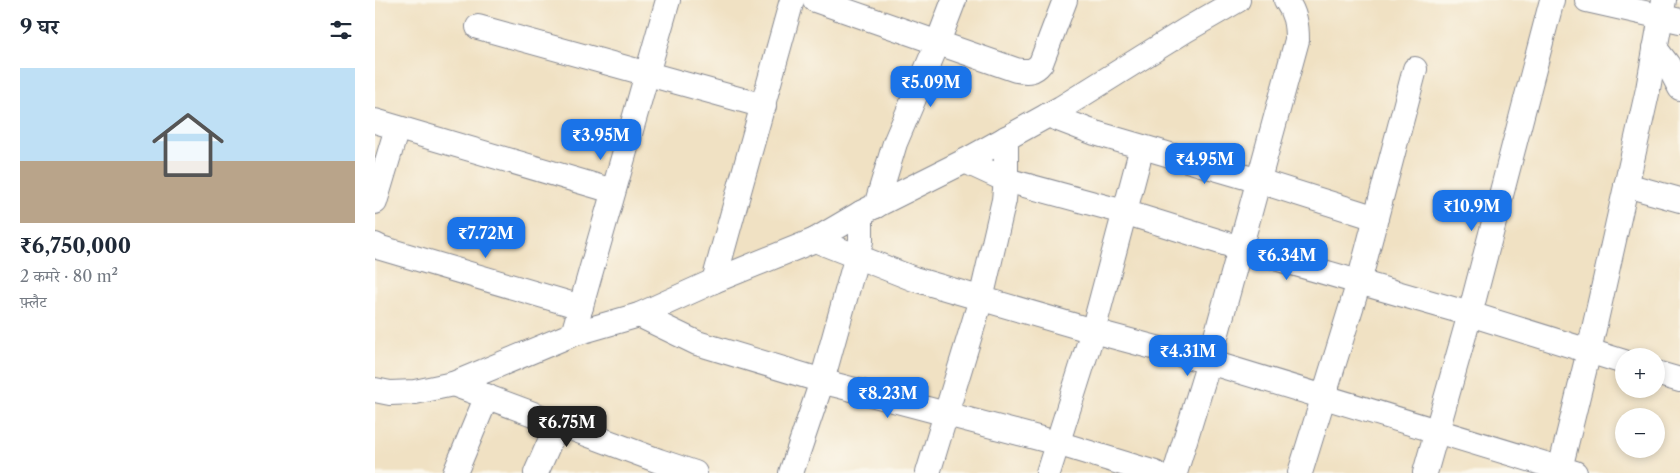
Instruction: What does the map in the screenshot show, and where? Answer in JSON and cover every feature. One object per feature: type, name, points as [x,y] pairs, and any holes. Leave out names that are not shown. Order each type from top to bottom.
[{"type":"street","points":[[573,334],[668,0]]},
{"type":"street","points":[[714,282],[792,0]]},
{"type":"street","points":[[815,0],[1016,70],[1028,72],[1036,70],[1041,63],[1065,0]]},
{"type":"street","points":[[791,473],[822,381],[869,209],[954,0]]},
{"type":"street","points":[[375,390],[415,392],[453,384],[573,334],[639,315],[815,240],[869,209],[965,161],[1048,115],[1238,0]]},
{"type":"street","points":[[1175,473],[1209,362],[1297,40],[1297,24],[1293,11],[1286,0]]},
{"type":"street","points":[[1425,473],[1470,314],[1552,0]]},
{"type":"street","points":[[815,240],[914,280],[1209,362],[1565,471],[1655,48],[1668,13],[1587,0]]},
{"type":"street","points":[[478,26],[763,106]]},
{"type":"street","points":[[1655,48],[1668,65],[1680,88]]},
{"type":"street","points":[[1300,473],[1359,282],[1415,69]]},
{"type":"street","points":[[1048,115],[1095,133],[1259,181],[1376,218]]},
{"type":"street","points":[[375,202],[386,124],[613,191]]},
{"type":"street","points":[[928,473],[981,299],[1004,200],[1006,138]]},
{"type":"street","points":[[1048,473],[1093,331],[1142,147]]},
{"type":"street","points":[[965,161],[1006,180],[1125,212],[1240,248],[1470,314],[1615,359]]},
{"type":"street","points":[[1626,185],[1679,194]]},
{"type":"street","points":[[375,245],[581,307]]},
{"type":"street","points":[[639,315],[697,343],[822,381],[1057,443],[1155,473]]},
{"type":"street","points":[[1665,375],[1680,380]]},
{"type":"street","points":[[453,384],[557,423],[656,467],[695,473]]},
{"type":"street","points":[[455,473],[487,396]]},
{"type":"street","points":[[536,473],[557,423]]}]
